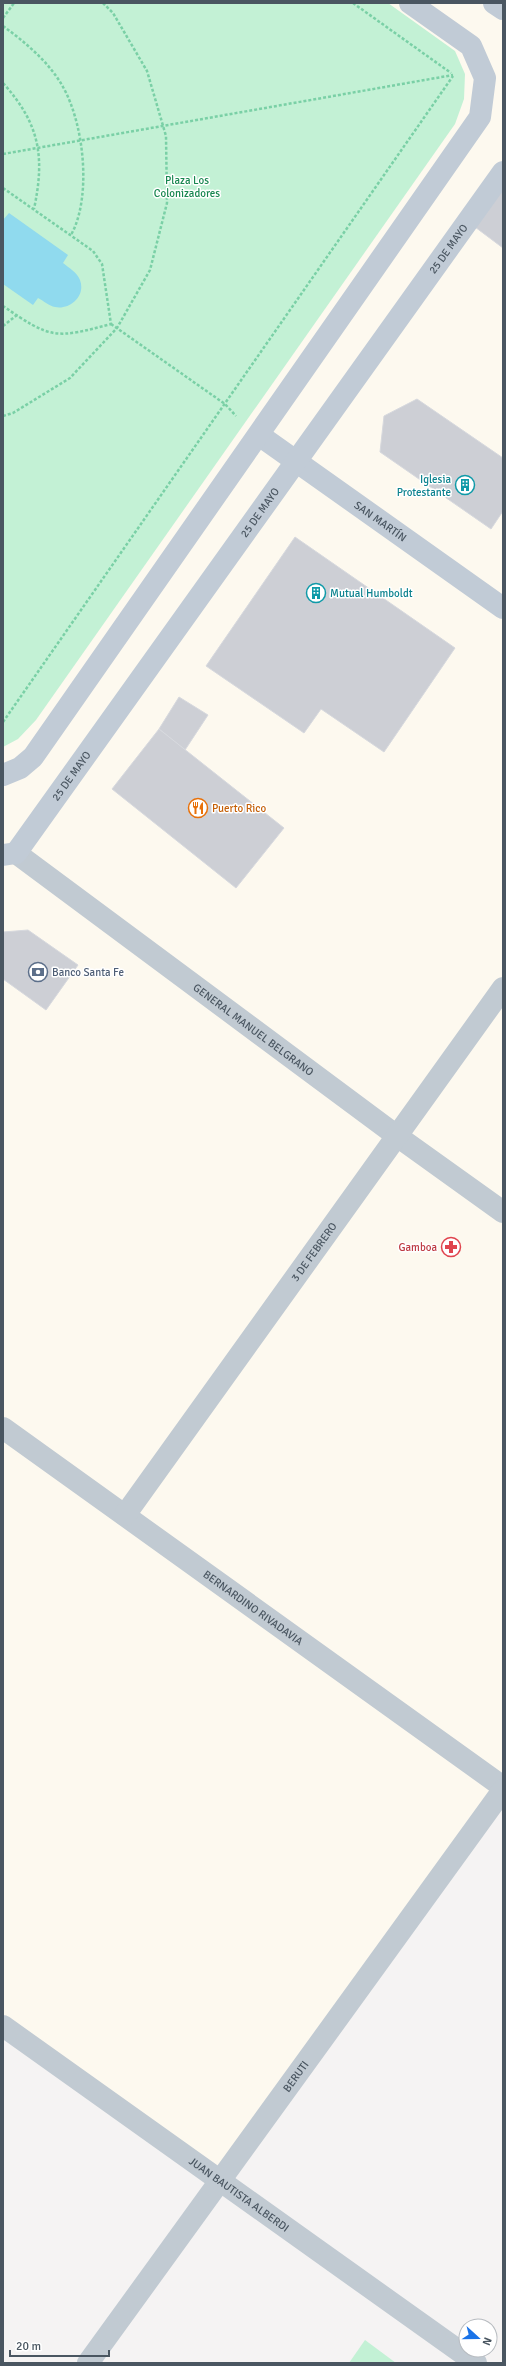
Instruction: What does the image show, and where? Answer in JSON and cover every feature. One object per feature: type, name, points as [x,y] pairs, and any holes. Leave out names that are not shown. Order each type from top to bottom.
[{"type":"main road","points":[[3,775],[20,768],[33,757],[480,117],[485,78],[471,46],[410,3]]},
{"type":"main road","points":[[494,3],[503,10]]},
{"type":"main road","name":"25 DE MAYO","points":[[6,855],[295,462],[503,172]]},
{"type":"main road","name":"SAN MARTÍN","points":[[259,435],[295,462],[503,608]]},
{"type":"street","name":"GENERAL MANUEL BELGRANO","points":[[6,855],[503,1212]]},
{"type":"street","name":"3 DE FEBRERO","points":[[125,1515],[503,988]]},
{"type":"street","name":"BERNARDINO RIVADAVIA","points":[[3,1428],[503,1788]]},
{"type":"street","name":"BERUTI","points":[[88,2363],[221,2182],[503,1788]]},
{"type":"street","name":"JUAN BAUTISTA ALBERDI","points":[[3,2026],[476,2363]]},
{"type":"path","points":[[3,18],[14,3]]},
{"type":"path","points":[[3,416],[13,413],[70,378],[117,328],[150,270],[167,204],[166,136],[147,71],[113,12],[103,3]]},
{"type":"path","points":[[353,3],[454,75]]},
{"type":"path","points":[[3,26],[27,45],[63,86],[76,120],[83,158],[82,195],[79,212],[71,235]]},
{"type":"path","points":[[3,154],[39,149],[80,140],[454,75],[464,74],[485,78]]},
{"type":"path","points":[[3,722],[454,75]]},
{"type":"path","points":[[3,83],[27,115],[34,130],[39,149],[39,182],[34,209]]},
{"type":"path","points":[[3,188],[93,251],[102,264],[111,324]]},
{"type":"path","points":[[3,306],[37,329],[54,334],[75,333],[111,324],[225,404],[248,429],[259,435]]},
{"type":"path","points":[[3,326],[17,315]]},
{"type":"shaded area","points":[[3,3],[503,3],[503,1790],[221,2181],[3,2026]]},
{"type":"green space","name":"Plaza Los Colonizadores","points":[[3,3],[388,3],[455,51],[465,74],[464,99],[455,124],[36,720],[18,739],[3,747]]},
{"type":"green space","points":[[365,2340],[396,2363],[349,2363]]},
{"type":"water","points":[[9,213],[68,255],[63,263],[77,275],[81,286],[79,296],[71,304],[55,307],[38,298],[33,305],[3,284],[3,220]]},
{"type":"building","points":[[503,189],[503,248],[475,227]]},
{"type":"building","name":"Iglesia Protestante","points":[[417,399],[503,458],[503,511],[491,529],[380,452],[384,416]]},
{"type":"building","name":"Mutual Humboldt","points":[[295,537],[455,648],[384,752],[321,709],[304,733],[206,666]]},
{"type":"building","points":[[179,697],[208,715],[185,750],[159,729]]},
{"type":"building","name":"Puerto Rico","points":[[159,729],[284,828],[236,888],[112,789]]},
{"type":"building","name":"Banco Santa Fe","points":[[28,930],[78,965],[46,1010],[3,979],[3,932]]},
{"type":"place","name":"Iglesia Protestante","points":[[465,485]]},
{"type":"place","name":"Mutual Humboldt","points":[[316,593]]},
{"type":"place","name":"Puerto Rico","points":[[198,808]]},
{"type":"place","name":"Banco Santa Fe","points":[[38,972]]},
{"type":"place","name":"Gamboa","points":[[451,1247]]}]
